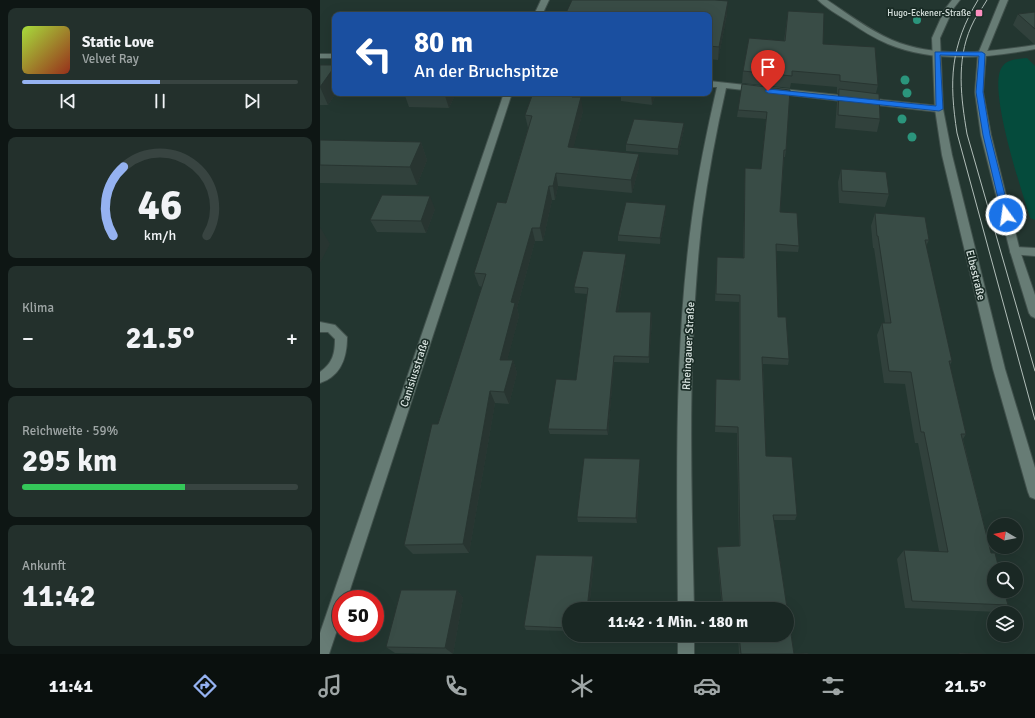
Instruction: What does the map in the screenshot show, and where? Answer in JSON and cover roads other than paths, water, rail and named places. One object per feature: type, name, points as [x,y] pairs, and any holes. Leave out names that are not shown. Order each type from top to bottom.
[{"type":"street","points":[[539,12],[545,0]]},
{"type":"street","name":"Elbestraße","points":[[956,0],[949,9],[938,30],[936,38],[939,109],[947,155],[999,369],[1035,492]]},
{"type":"street","points":[[1004,0],[982,54],[979,92],[986,135],[1015,251],[1035,313]]},
{"type":"street","points":[[826,1],[891,43],[937,54],[982,54],[1035,47]]},
{"type":"street","points":[[320,56],[332,56]]},
{"type":"street","points":[[712,84],[939,109]]},
{"type":"street","name":"Rheingauer Straße","points":[[686,602],[685,396],[690,306],[697,220],[707,154],[722,86]]},
{"type":"street","name":"Canisiusstraße","points":[[321,654],[507,96]]},
{"type":"street","points":[[1015,251],[1035,252]]},
{"type":"street","points":[[320,327],[331,328],[341,337],[341,349],[338,363],[320,378]]},
{"type":"street","points":[[686,642],[686,654]]},
{"type":"tram line","points":[[978,0],[962,33],[957,49],[953,80],[954,114],[957,133],[1035,420]]},
{"type":"tram line","points":[[987,0],[973,23],[966,40],[963,53],[961,80],[963,107],[967,134],[1035,371]]},
{"type":"place","name":"Hugo-Eckener-Straße","points":[[979,13]]}]
